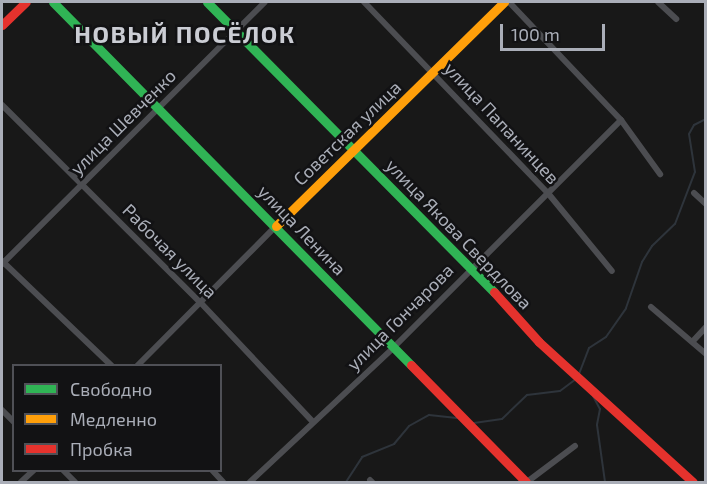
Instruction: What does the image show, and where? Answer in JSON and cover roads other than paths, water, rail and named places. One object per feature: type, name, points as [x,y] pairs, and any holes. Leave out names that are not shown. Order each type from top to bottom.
[{"type":"street","points":[[2,25],[26,2]]},
{"type":"street","name":"улица Ленина","points":[[53,2],[159,107],[527,483]]},
{"type":"street","name":"улица Якова Свердлова","points":[[207,2],[472,267],[539,342],[693,483]]},
{"type":"street","name":"улица Шевченко","points":[[2,262],[265,2]]},
{"type":"street","name":"улица Папанинцев","points":[[364,2],[434,70],[547,192],[612,271]]},
{"type":"street","points":[[506,2],[621,120],[660,174]]},
{"type":"street","name":"Советская улица","points":[[140,364],[276,226],[506,2]]},
{"type":"street","points":[[658,2],[676,19]]},
{"type":"street","name":"Рабочая улица","points":[[2,105],[200,302],[313,422]]},
{"type":"street","name":"улица Гончарова","points":[[250,483],[393,348],[621,120]]},
{"type":"street","points":[[694,193],[705,204]]},
{"type":"street","points":[[2,262],[110,364]]},
{"type":"street","points":[[651,307],[693,341],[705,354]]},
{"type":"street","points":[[693,341],[705,327]]},
{"type":"street","points":[[527,483],[575,446]]},
{"type":"street","points":[[21,483],[33,472]]},
{"type":"street","points":[[64,472],[75,483]]},
{"type":"waterway","points":[[579,374],[589,348],[606,337],[626,308],[642,262],[652,246],[675,224],[695,172],[689,134],[694,125],[706,119]]},
{"type":"waterway","points":[[474,423],[502,419],[527,395],[560,391],[576,379]]},
{"type":"waterway","points":[[593,396],[600,409],[597,425],[605,482]]},
{"type":"waterway","points":[[346,482],[362,457],[394,444],[409,426],[429,415],[457,418]]},
{"type":"district","name":"НОВЫЙ ПОСЁЛОК","points":[[185,34]]}]
